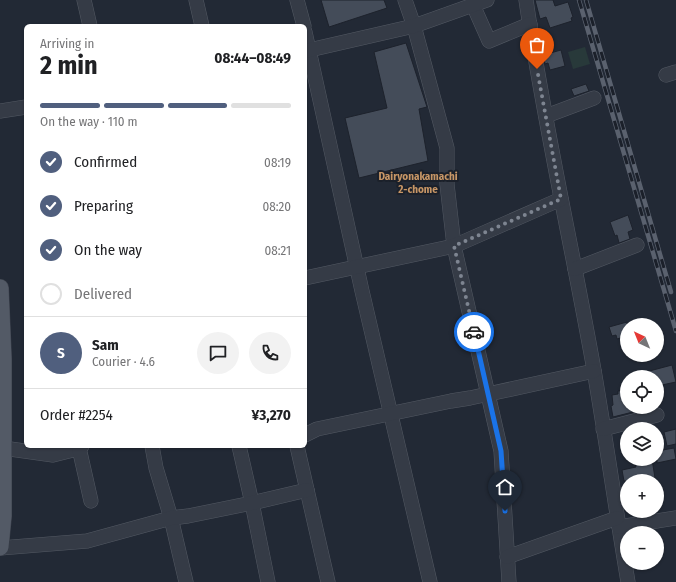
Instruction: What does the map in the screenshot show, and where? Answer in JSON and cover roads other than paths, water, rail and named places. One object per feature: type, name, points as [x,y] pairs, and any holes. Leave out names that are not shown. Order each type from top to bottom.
[{"type":"main road","points":[[0,288],[4,359],[3,516],[0,548]]},
{"type":"street","points":[[84,0],[90,24]]},
{"type":"street","points":[[196,0],[202,24]]},
{"type":"street","points":[[297,0],[303,24]]},
{"type":"street","points":[[405,0],[414,26],[447,148],[447,184],[454,246],[501,451],[509,582]]},
{"type":"street","points":[[430,582],[307,50],[414,26],[465,5],[487,0]]},
{"type":"street","points":[[526,0],[534,54],[594,370],[628,582]]},
{"type":"street","points":[[465,5],[489,41],[530,24]]},
{"type":"street","points":[[546,116],[594,98]]},
{"type":"street","points":[[0,111],[24,107]]},
{"type":"street","points":[[307,278],[454,246],[561,199]]},
{"type":"street","points":[[575,269],[637,245]]},
{"type":"street","points":[[307,434],[318,430],[594,370]]},
{"type":"street","points":[[603,429],[657,415]]},
{"type":"street","points":[[3,448],[53,454],[78,448]]},
{"type":"street","points":[[80,448],[90,501]]},
{"type":"street","points":[[152,448],[156,468],[171,518],[186,582]]},
{"type":"street","points":[[239,448],[268,582]]},
{"type":"street","points":[[297,448],[328,582]]},
{"type":"street","points":[[0,548],[87,541],[171,518],[252,503],[307,490]]},
{"type":"street","points":[[507,557],[618,522],[676,518]]},
{"type":"railway","points":[[579,0],[676,331]]},
{"type":"railway","points":[[586,0],[671,292]]},
{"type":"district","name":"Dairyonakamachi 2-chome","points":[[418,182]]}]
